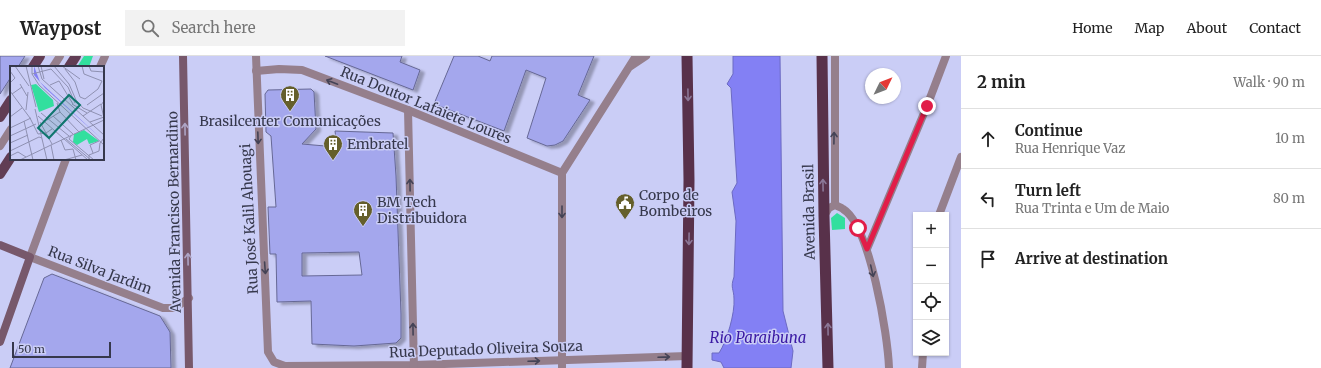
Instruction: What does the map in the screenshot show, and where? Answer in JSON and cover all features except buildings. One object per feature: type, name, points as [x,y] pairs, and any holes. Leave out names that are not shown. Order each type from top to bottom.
[{"type":"highway","points":[[687,56],[689,180],[688,368]]},
{"type":"highway","name":"Avenida Brasil","points":[[822,56],[828,368]]},
{"type":"main road","points":[[34,66],[40,56]]},
{"type":"main road","points":[[69,66],[76,56]]},
{"type":"main road","name":"Avenida Francisco Bernardino","points":[[183,56],[189,298],[189,368]]},
{"type":"main road","points":[[0,117],[10,102]]},
{"type":"main road","points":[[0,174],[10,159]]},
{"type":"main road","name":"Rua Silva Jardim","points":[[0,245],[30,257]]},
{"type":"main road","points":[[0,342],[30,257]]},
{"type":"street","points":[[54,66],[60,56]]},
{"type":"street","points":[[100,66],[104,56]]},
{"type":"street","name":"Rua José Kalil Ahouagi","points":[[256,56],[268,352],[274,362],[283,367]]},
{"type":"street","points":[[562,364],[562,173],[636,56]]},
{"type":"street","points":[[630,66],[646,56]]},
{"type":"street","points":[[834,205],[835,56]]},
{"type":"street","points":[[867,249],[927,106],[946,56]]},
{"type":"street","name":"Rua Doutor Lafaiete Loures","points":[[256,71],[279,69],[302,70],[408,110],[562,173]]},
{"type":"street","points":[[408,110],[414,366]]},
{"type":"street","points":[[0,146],[10,131]]},
{"type":"street","points":[[940,212],[961,157]]},
{"type":"street","points":[[30,257],[66,160]]},
{"type":"street","points":[[824,216],[829,208],[834,205]]},
{"type":"street","points":[[834,205],[844,209],[858,228],[867,249],[885,325],[890,368]]},
{"type":"street","name":"Rua Silva Jardim","points":[[30,257],[163,308],[174,308],[189,298]]},
{"type":"street","name":"Rua Deputado Oliveira Souza","points":[[283,367],[562,364],[687,356]]},
{"type":"street","points":[[922,368],[923,356]]},
{"type":"green space","points":[[84,56],[93,56],[89,66],[78,66]]},
{"type":"green space","points":[[837,213],[845,218],[845,229],[832,230],[831,218]]},
{"type":"water","name":"Rio Paraibuna","points":[[733,56],[780,56],[783,311],[793,351],[791,368],[724,368],[721,362],[712,360],[712,353],[719,353],[728,334],[734,305],[732,286],[734,277],[736,221],[732,192],[737,183],[731,88],[727,84],[733,74]]},
{"type":"place","name":"Brasilcenter Comunicações","points":[[290,112]]},
{"type":"place","name":"Embratel","points":[[333,161]]},
{"type":"place","name":"Corpo de Bombeiros","points":[[625,220]]},
{"type":"place","name":"BM Tech Distribuidora","points":[[363,227]]},
{"type":"route","points":[[858,228],[867,249],[927,106]]}]
